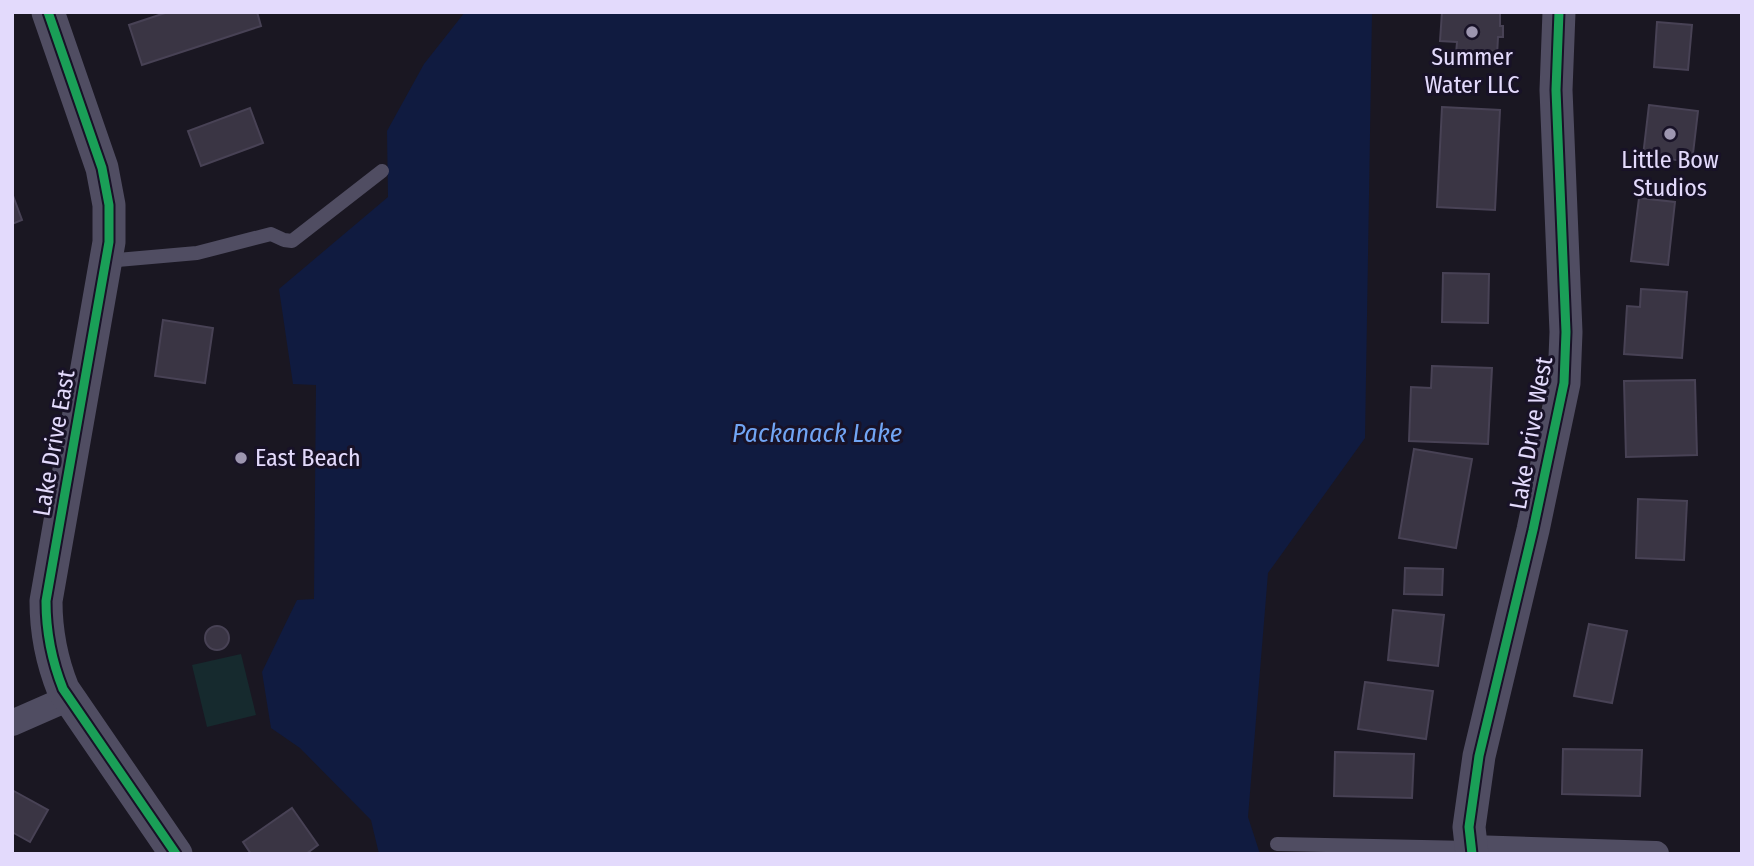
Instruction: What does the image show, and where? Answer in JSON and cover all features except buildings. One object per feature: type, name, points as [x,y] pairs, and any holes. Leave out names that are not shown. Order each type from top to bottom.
[{"type":"street","name":"Lake Drive East","points":[[48,12],[102,168],[109,205],[109,242],[47,601],[46,631],[52,661],[63,689],[176,854]]},
{"type":"street","name":"Lake Drive West","points":[[1471,851],[1469,827],[1479,756],[1536,517],[1564,383],[1566,332],[1556,90],[1559,12]]},
{"type":"street","points":[[12,723],[69,698]]},
{"type":"street","points":[[1471,851],[1656,854]]},
{"type":"lane","points":[[106,261],[197,253],[271,234],[292,241],[382,171]]},
{"type":"lane","points":[[1277,844],[1471,851]]},
{"type":"green space","points":[[241,654],[256,715],[207,727],[192,665]]},
{"type":"water","name":"Packanack Lake","points":[[465,12],[1372,12],[1365,438],[1268,573],[1248,817],[1260,854],[379,854],[371,820],[300,748],[271,728],[262,672],[297,600],[314,599],[316,385],[293,384],[279,289],[388,197],[387,131],[424,64]]},
{"type":"cycle path","points":[[48,12],[102,168],[109,205],[109,242],[46,601],[48,635],[63,689],[176,854]]},
{"type":"cycle path","points":[[1472,854],[1469,827],[1479,756],[1533,530],[1564,383],[1566,332],[1556,90],[1559,12]]},
{"type":"place","name":"Summer Water LLC","points":[[1472,32]]},
{"type":"place","name":"Little Bow Studios","points":[[1670,134]]},
{"type":"place","name":"East Beach","points":[[241,458]]}]
